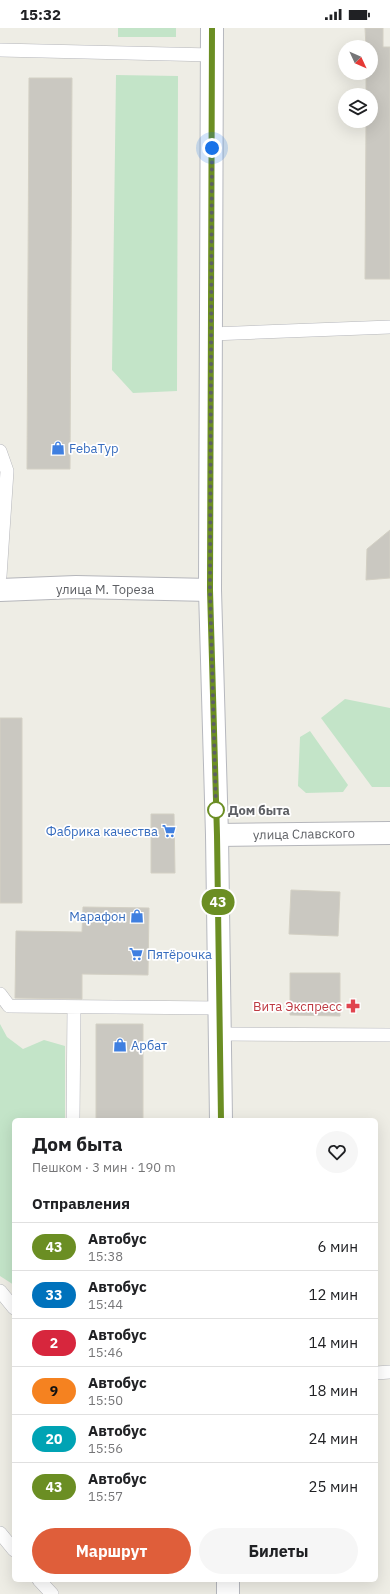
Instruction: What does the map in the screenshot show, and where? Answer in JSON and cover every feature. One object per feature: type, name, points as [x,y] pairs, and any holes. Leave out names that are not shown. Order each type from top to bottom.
[{"type":"main road","points":[[212,28],[210,590],[217,835],[221,1118]]},
{"type":"main road","name":"улица М. Тореза","points":[[0,590],[76,588],[210,590]]},
{"type":"main road","name":"улица Славского","points":[[217,835],[390,833]]},
{"type":"main road","points":[[228,1582],[228,1594]]},
{"type":"lane","points":[[0,50],[212,55]]},
{"type":"lane","points":[[212,334],[390,327]]},
{"type":"lane","points":[[0,451],[7,471],[0,576]]},
{"type":"lane","points":[[0,994],[9,1006],[220,1008]]},
{"type":"lane","points":[[73,1118],[74,1007]]},
{"type":"lane","points":[[220,1034],[390,1035]]},
{"type":"lane","points":[[0,1291],[12,1306]]},
{"type":"lane","points":[[378,1373],[390,1372]]},
{"type":"lane","points":[[0,1533],[12,1548]]},
{"type":"lane","points":[[41,1582],[52,1594]]},
{"type":"green space","points":[[118,28],[176,28],[176,37],[118,37]]},
{"type":"green space","points":[[116,75],[178,76],[177,391],[133,393],[112,370]]},
{"type":"green space","points":[[345,699],[390,708],[390,787],[372,787],[321,718]]},
{"type":"green space","points":[[310,731],[348,785],[343,792],[306,793],[298,786],[300,737]]},
{"type":"green space","points":[[0,1024],[7,1037],[23,1049],[44,1040],[65,1046],[65,1118],[12,1118],[12,1284],[0,1276]]},
{"type":"building","points":[[365,28],[383,28],[383,47],[390,47],[390,279],[365,279],[366,128],[378,128],[378,88],[366,88],[366,80],[378,80],[378,40],[366,40]]},
{"type":"building","points":[[29,78],[72,78],[70,469],[27,469]]},
{"type":"building","points":[[390,530],[390,578],[366,580],[367,549]]},
{"type":"building","points":[[0,718],[22,718],[22,903],[0,903]]},
{"type":"building","points":[[151,814],[174,814],[175,873],[151,873]]},
{"type":"building","points":[[291,890],[340,892],[338,936],[289,934]]},
{"type":"building","points":[[83,907],[149,908],[148,975],[82,974],[82,999],[15,998],[16,931],[82,932]]},
{"type":"building","points":[[290,973],[340,973],[340,1016],[290,1015]]},
{"type":"building","points":[[96,1024],[143,1024],[143,1118],[96,1118]]},
{"type":"bus line","name":"43","points":[[212,28],[210,590],[217,835],[221,1118]]},
{"type":"place","name":"FebaТур","points":[[58,448]]},
{"type":"place","name":"Дом быта","points":[[216,810]]},
{"type":"place","name":"Фабрика качества","points":[[169,831]]},
{"type":"place","name":"Марафон","points":[[137,916]]},
{"type":"place","name":"Пятёрочка","points":[[136,954]]},
{"type":"place","name":"Вита Экспресс","points":[[353,1006]]},
{"type":"place","name":"Арбат","points":[[120,1045]]},
{"type":"route","points":[[212,148],[210,590],[216,810]]}]
